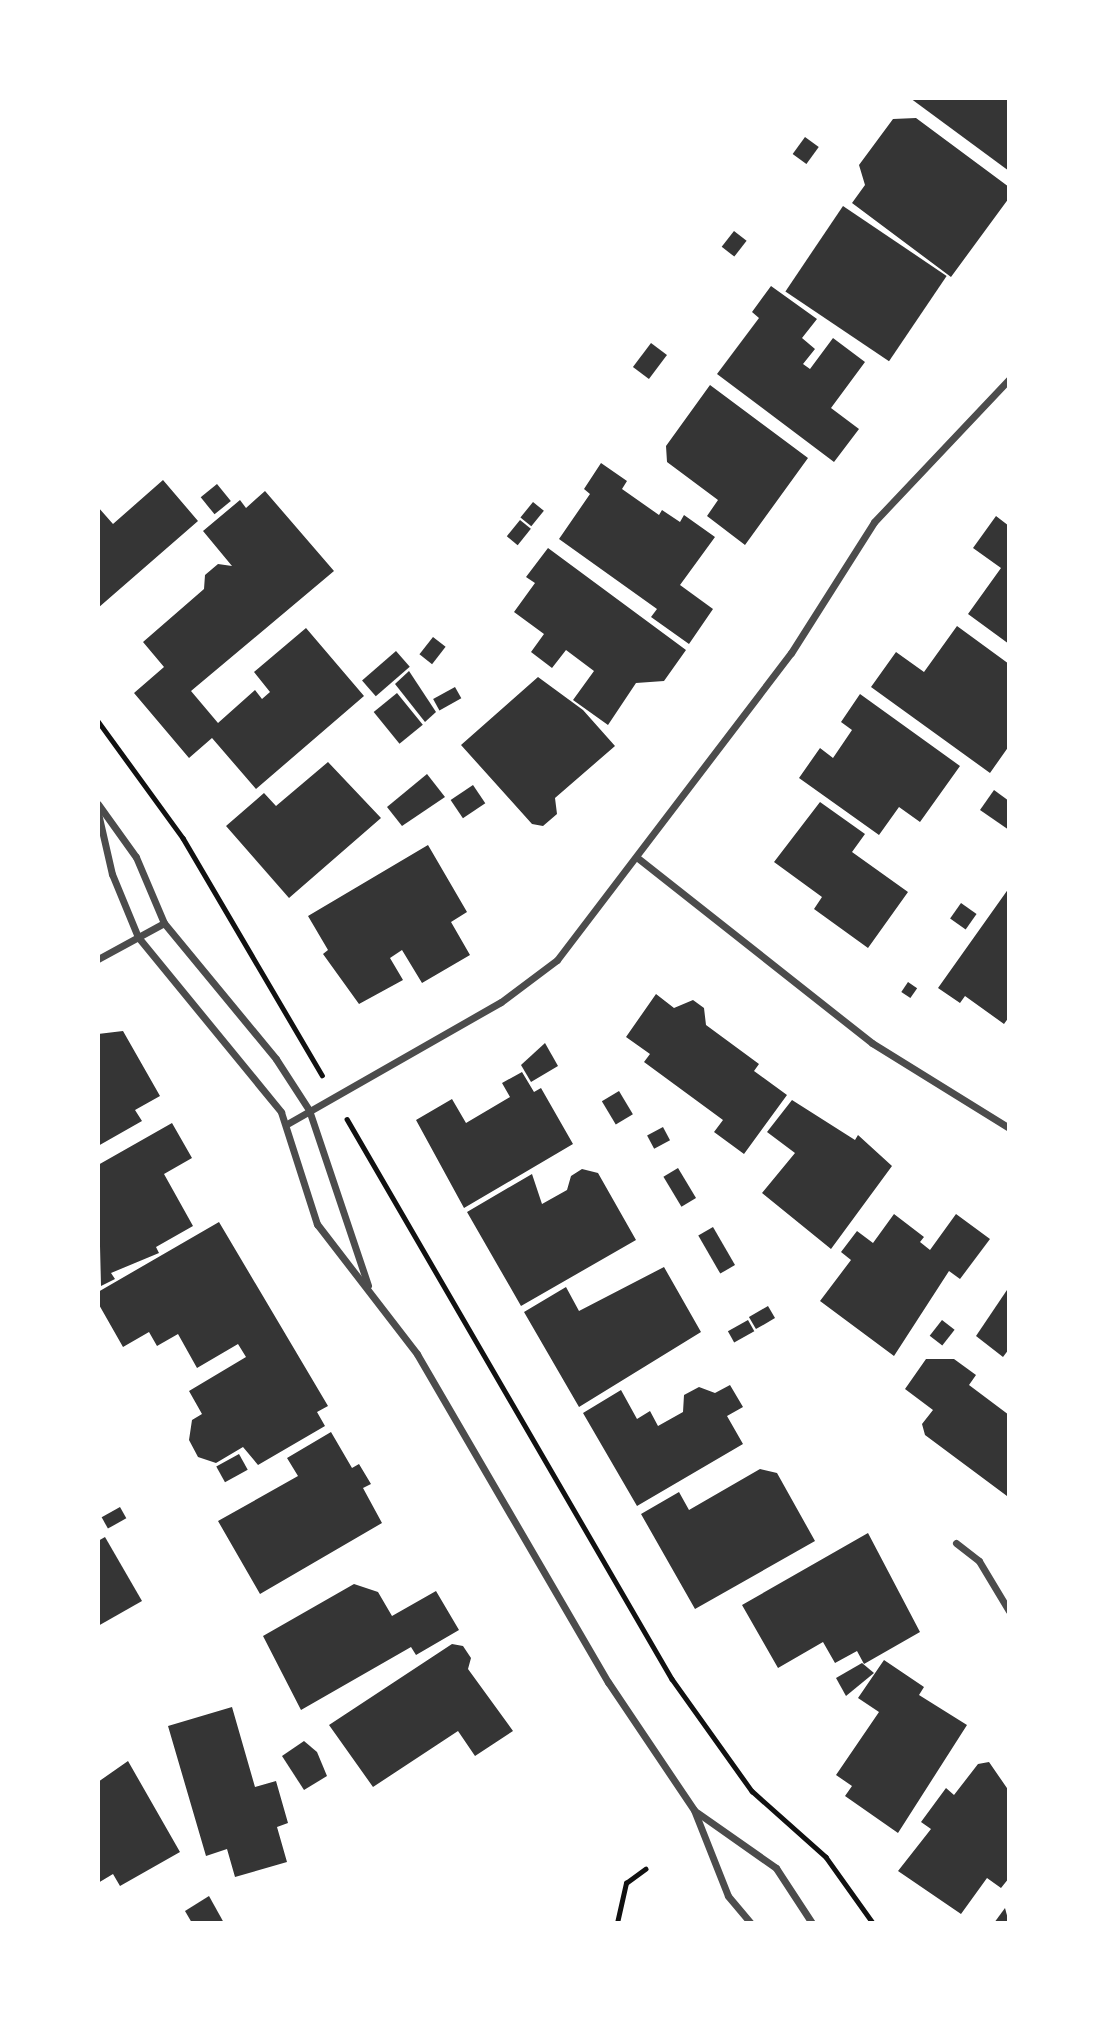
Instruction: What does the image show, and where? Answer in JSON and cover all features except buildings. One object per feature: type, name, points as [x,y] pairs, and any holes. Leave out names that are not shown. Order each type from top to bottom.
[{"type":"street","points":[[287,1124],[530,982],[580,934],[639,859],[791,653],[874,522],[1009,379]]},
{"type":"street","points":[[98,804],[136,857],[164,923],[276,1059],[309,1110],[370,1289]]},
{"type":"street","points":[[98,813],[111,874],[138,937],[287,1124],[317,1224],[335,1254],[370,1289],[417,1354],[614,1693],[694,1810],[728,1896],[751,1923]]},
{"type":"street","points":[[639,859],[872,1043],[1009,1128]]},
{"type":"street","points":[[98,959],[164,923]]},
{"type":"street","points":[[956,1543],[979,1561],[1005,1596],[1009,1611]]},
{"type":"street","points":[[694,1810],[776,1868],[811,1923]]},
{"type":"path","points":[[98,721],[183,838],[672,1679],[752,1791],[826,1857],[873,1923]]},
{"type":"path","points":[[617,1923],[626,1883],[645,1868]]}]
